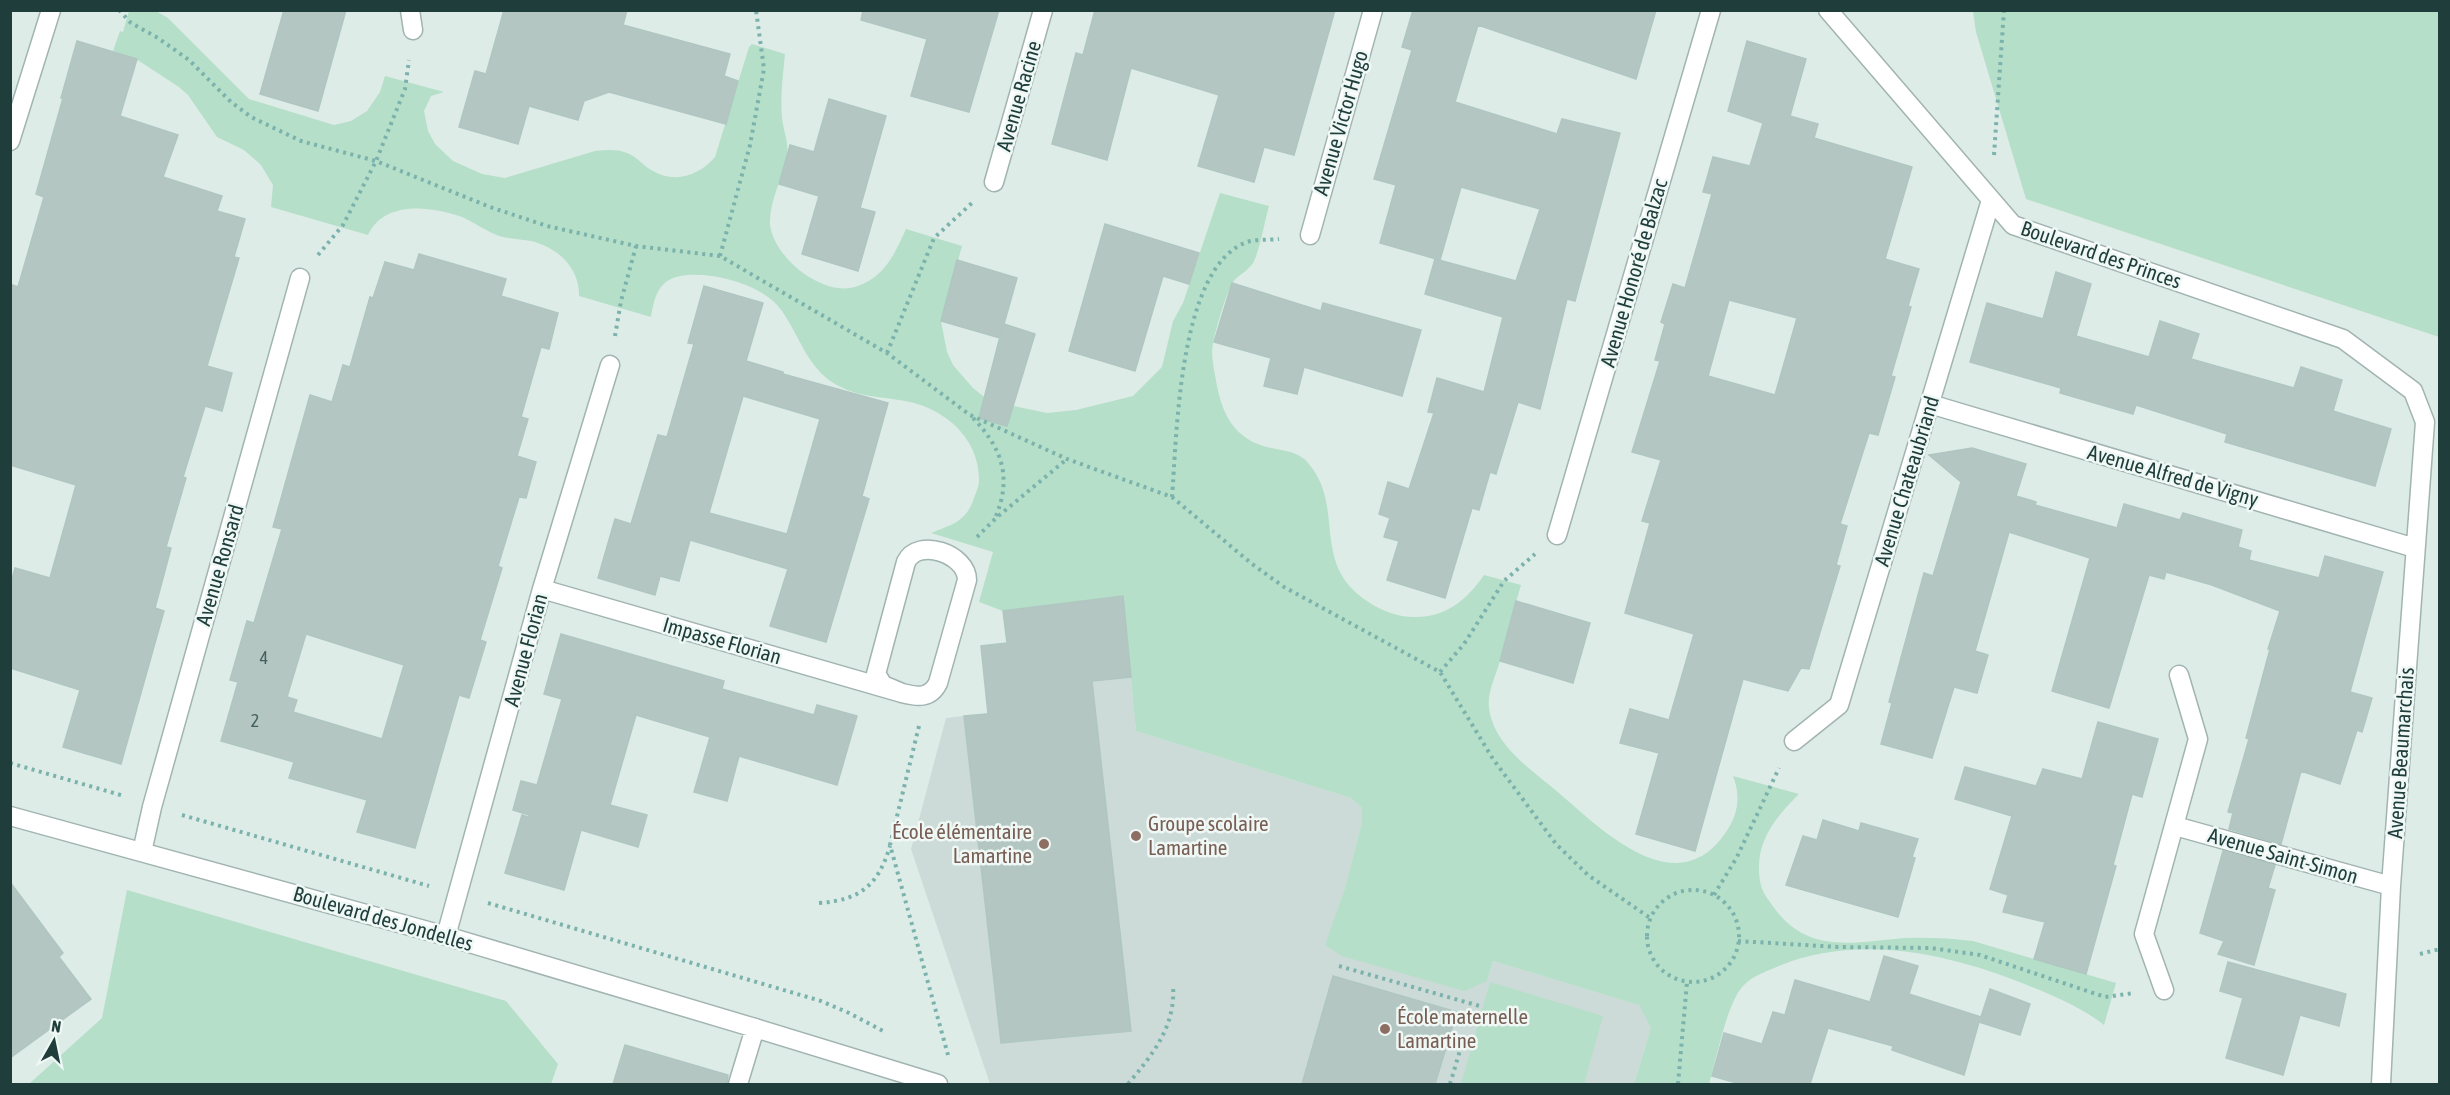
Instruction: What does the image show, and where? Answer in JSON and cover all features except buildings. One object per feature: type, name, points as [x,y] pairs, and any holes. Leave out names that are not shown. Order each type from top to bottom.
[{"type":"street","points":[[10,141],[51,10]]},
{"type":"street","points":[[410,10],[413,30]]},
{"type":"street","name":"Avenue Racine","points":[[994,182],[1043,10]]},
{"type":"street","name":"Avenue Victor Hugo","points":[[1310,235],[1373,10]]},
{"type":"street","name":"Avenue Honoré de Balzac","points":[[1557,535],[1711,10]]},
{"type":"street","name":"Boulevard des Princes","points":[[1828,10],[2013,225],[2343,339],[2413,391],[2425,422]]},
{"type":"street","name":"Avenue Chateaubriand","points":[[1794,741],[1839,705],[1991,200]]},
{"type":"street","name":"Avenue Ronsard","points":[[142,852],[300,278]]},
{"type":"street","name":"Avenue Florian","points":[[446,936],[542,589],[610,365]]},
{"type":"street","name":"Avenue Alfred de Vigny","points":[[1930,404],[2415,548]]},
{"type":"street","name":"Avenue Beaumarchais","points":[[2381,1084],[2391,886],[2425,422]]},
{"type":"street","name":"Impasse Florian","points":[[902,693],[883,685],[876,674],[908,557],[916,552],[928,550],[956,559]]},
{"type":"street","points":[[926,696],[932,693],[938,683],[967,580],[966,571],[956,559]]},
{"type":"street","name":"Impasse Florian","points":[[542,589],[902,693],[926,696]]},
{"type":"street","points":[[2164,990],[2144,934],[2198,739],[2179,675]]},
{"type":"street","name":"Boulevard des Jondelles","points":[[10,816],[446,936],[938,1084]]},
{"type":"street","name":"Avenue Saint-Simon","points":[[2175,826],[2391,886]]},
{"type":"street","points":[[738,1084],[755,1028]]},
{"type":"path","points":[[119,10],[131,23],[158,38],[189,60],[231,102],[251,117],[301,141],[376,161],[489,207],[547,226],[636,246],[720,256],[887,353],[970,415],[990,435],[1000,457],[1005,490],[996,518]]},
{"type":"path","points":[[720,256],[750,145],[764,69],[756,10]]},
{"type":"path","points":[[1991,200],[2004,10]]},
{"type":"path","points":[[300,278],[343,225],[376,161],[405,89],[413,30]]},
{"type":"path","points":[[887,353],[933,238],[994,182]]},
{"type":"path","points":[[1172,497],[1184,359],[1205,289],[1222,262],[1247,242],[1310,235]]},
{"type":"path","points":[[610,365],[621,301],[636,246]]},
{"type":"path","points":[[970,415],[1067,459],[1172,497],[1252,564],[1284,587],[1440,672],[1493,759],[1556,844],[1588,875],[1650,918]]},
{"type":"path","points":[[956,559],[996,518],[1067,459]]},
{"type":"path","points":[[1440,672],[1464,644],[1504,581],[1557,535]]},
{"type":"path","points":[[819,903],[850,898],[869,886],[883,866],[926,696]]},
{"type":"path","points":[[1714,895],[1737,856],[1769,786],[1794,741]]},
{"type":"path","points":[[890,845],[951,1066]]},
{"type":"path","points":[[1699,891],[1714,895],[1733,914],[1738,927],[1735,955],[1722,972],[1702,982],[1687,982],[1667,975],[1653,959],[1647,939],[1650,918],[1664,900],[1677,893],[1699,891]]},
{"type":"path","points":[[1738,941],[1838,947],[1931,948],[1980,955],[2105,997],[2164,990]]},
{"type":"path","points":[[1339,966],[1483,1007]]},
{"type":"path","points":[[1678,1084],[1687,982]]},
{"type":"path","points":[[1128,1084],[1142,1068],[1169,1023],[1173,1010],[1173,985]]},
{"type":"path","points":[[1450,1084],[1461,1047]]},
{"type":"shaded area","name":"Groupe scolaire Lamartine","points":[[1123,596],[1136,731],[1351,798],[1362,808],[1362,822],[1345,888],[1326,945],[1487,981],[1493,961],[1640,1005],[1651,1028],[1634,1084],[990,1084],[911,849],[946,718],[988,713],[981,646],[1007,643],[1003,611]]},
{"type":"green space","points":[[129,11],[156,11],[168,18],[249,99],[334,125],[351,121],[367,111],[380,92],[385,76],[444,92],[431,96],[424,111],[428,131],[435,144],[453,161],[482,174],[505,178],[595,151],[607,150],[631,155],[661,175],[678,177],[695,173],[715,157],[749,47],[752,44],[785,54],[781,110],[787,149],[770,215],[773,237],[780,250],[790,262],[816,281],[831,287],[845,288],[858,286],[876,276],[893,256],[906,229],[962,246],[941,321],[947,352],[953,365],[983,396],[1047,413],[1076,410],[1133,396],[1162,367],[1173,321],[1183,303],[1220,193],[1269,206],[1255,258],[1251,266],[1230,286],[1213,343],[1214,371],[1226,413],[1239,433],[1249,440],[1294,453],[1308,463],[1319,480],[1325,498],[1333,554],[1340,571],[1351,588],[1375,606],[1402,616],[1425,617],[1445,611],[1463,600],[1484,575],[1521,585],[1489,697],[1489,708],[1498,734],[1506,746],[1526,766],[1618,841],[1641,854],[1663,862],[1685,862],[1707,853],[1726,832],[1737,805],[1737,791],[1733,776],[1799,794],[1774,822],[1763,843],[1760,855],[1760,881],[1764,892],[1788,924],[1803,934],[1834,942],[1851,943],[1904,938],[1947,938],[1973,941],[2116,983],[2104,1025],[2057,998],[1967,964],[1904,951],[1872,949],[1841,951],[1809,956],[1779,966],[1755,977],[1743,986],[1727,1019],[1709,1084],[1634,1084],[1651,1028],[1639,1005],[1493,961],[1487,981],[1464,991],[1342,956],[1325,945],[1345,888],[1362,822],[1362,808],[1351,798],[1136,731],[1123,596],[1003,611],[979,602],[993,552],[931,533],[963,517],[971,506],[979,480],[974,453],[968,441],[950,421],[914,403],[864,395],[835,384],[817,369],[782,311],[774,302],[753,288],[740,283],[700,275],[679,276],[671,279],[660,288],[651,317],[579,296],[576,276],[565,260],[550,248],[531,241],[499,236],[450,213],[423,209],[397,211],[385,216],[375,224],[368,235],[271,207],[273,185],[261,165],[244,150],[217,137],[188,95],[179,87],[136,59],[113,51],[120,31],[123,32]]},
{"type":"green space","points":[[1973,11],[2439,11],[2439,337],[2026,199],[1976,32]]},
{"type":"green space","points":[[127,890],[506,1001],[558,1064],[551,1084],[29,1084],[102,1018]]},
{"type":"green space","points":[[1490,982],[1603,1016],[1584,1084],[1461,1084]]},
{"type":"place","name":"Groupe scolaire Lamartine","points":[[1136,836]]},
{"type":"place","name":"École élémentaire Lamartine","points":[[1044,844]]},
{"type":"place","name":"École maternelle Lamartine","points":[[1385,1029]]}]
